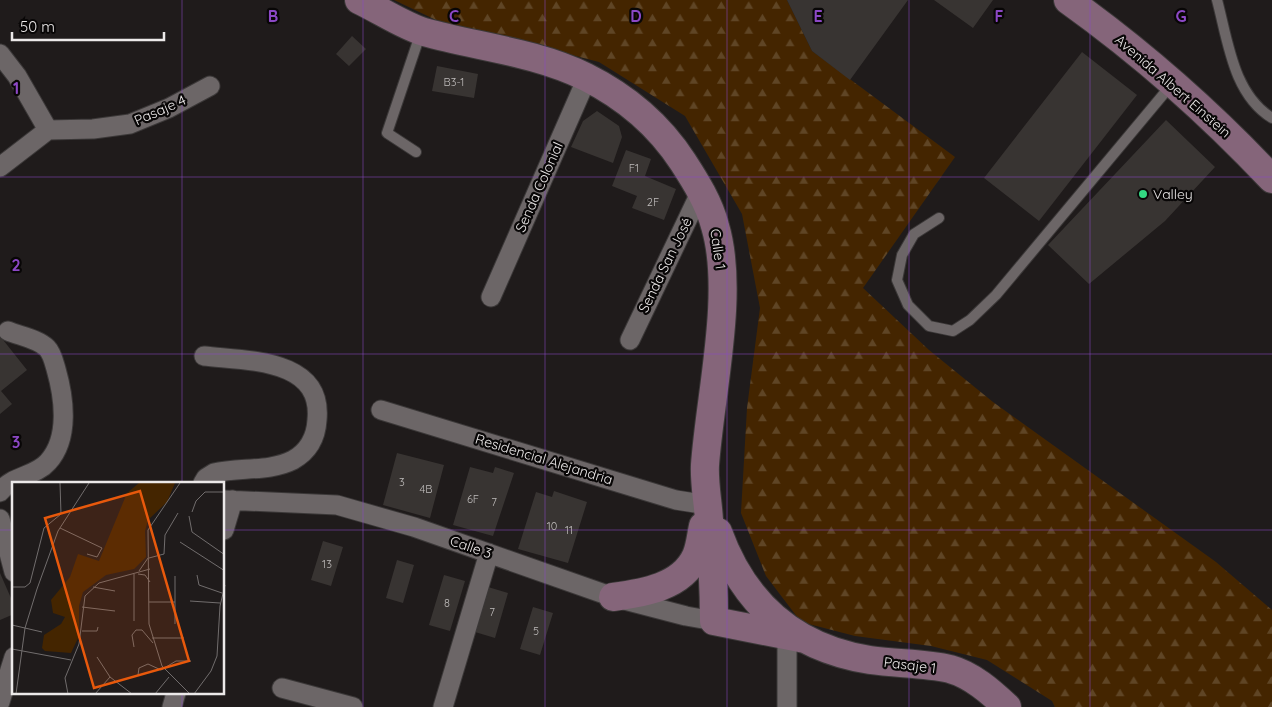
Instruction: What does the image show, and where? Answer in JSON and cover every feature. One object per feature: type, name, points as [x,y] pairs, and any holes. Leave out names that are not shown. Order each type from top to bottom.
[{"type":"street","name":"Calle 1","points":[[359,0],[422,31],[551,62],[587,78],[633,106],[655,125],[701,191],[715,225],[719,244],[722,291],[705,468],[714,621]]},
{"type":"street","name":"Avenida Albert Einstein","points":[[1068,0],[1153,65],[1211,117],[1272,179]]},
{"type":"street","points":[[0,54],[17,76],[48,130],[0,167]]},
{"type":"street","name":"Senda Colonial","points":[[491,297],[587,78]]},
{"type":"street","name":"Pasaje 4","points":[[48,130],[93,129],[130,124],[170,108],[210,86]]},
{"type":"street","name":"Senda San José","points":[[630,340],[701,191]]},
{"type":"street","points":[[0,492],[12,479],[33,472],[50,461],[59,441],[64,421],[62,388],[49,350],[41,343],[8,331]]},
{"type":"street","points":[[204,356],[273,365],[289,369],[304,377],[312,389],[318,409],[316,430],[308,448],[294,459],[278,466],[214,473],[204,482]]},
{"type":"street","name":"Residencial Alejandria","points":[[381,410],[676,500],[708,505]]},
{"type":"street","points":[[225,522],[228,500]]},
{"type":"street","name":"Calle 3","points":[[228,500],[337,505],[414,527],[613,597],[686,616],[714,621]]},
{"type":"street","points":[[613,597],[646,593],[681,576],[696,556],[708,505]]},
{"type":"street","points":[[708,505],[727,558],[740,582],[758,603],[796,638]]},
{"type":"street","points":[[12,514],[0,519],[12,564]]},
{"type":"street","points":[[443,707],[489,553]]},
{"type":"street","points":[[714,621],[796,638]]},
{"type":"street","points":[[787,707],[796,638]]},
{"type":"street","name":"Pasaje 1","points":[[796,638],[832,651],[870,660],[951,670],[984,687],[1007,707]]},
{"type":"street","points":[[0,702],[12,663]]},
{"type":"street","points":[[282,688],[353,707]]},
{"type":"street","points":[[172,707],[176,694]]},
{"type":"lane","points":[[1217,0],[1243,88],[1259,110],[1272,118]]},
{"type":"lane","points":[[416,152],[387,133],[422,31]]},
{"type":"lane","points":[[939,218],[914,234],[902,255],[897,280],[908,305],[929,326],[953,331],[970,320],[996,295],[1173,83]]},
{"type":"green space","points":[[394,0],[787,0],[812,51],[955,157],[863,288],[929,350],[993,402],[1216,562],[1272,610],[1272,707],[1055,707],[1052,701],[987,660],[931,646],[855,636],[801,622],[766,576],[741,513],[747,408],[760,308],[742,214],[685,116],[599,62],[436,20]]},
{"type":"building","points":[[787,0],[908,0],[850,80],[812,51]]},
{"type":"building","points":[[934,0],[993,0],[973,28]]},
{"type":"building","points":[[352,36],[366,49],[349,66],[336,54]]},
{"type":"building","points":[[1082,52],[1137,95],[1039,221],[984,178]]},
{"type":"building","points":[[437,66],[478,74],[474,98],[432,91]]},
{"type":"building","points":[[597,111],[619,126],[622,137],[613,163],[571,147],[583,121]]},
{"type":"building","name":"Valley","points":[[1166,120],[1215,167],[1165,221],[1089,284],[1048,245]]},
{"type":"building","points":[[626,150],[651,159],[645,176],[676,189],[664,220],[632,208],[637,196],[612,186]]},
{"type":"building","points":[[0,336],[27,370],[1,391],[12,404],[0,414]]},
{"type":"building","points":[[397,453],[444,465],[430,518],[383,505]]},
{"type":"building","points":[[470,467],[493,473],[495,467],[514,473],[493,536],[453,525]]},
{"type":"building","points":[[554,491],[587,502],[568,563],[518,549],[536,492],[552,497]]},
{"type":"building","points":[[323,541],[343,547],[331,586],[311,580]]},
{"type":"building","points":[[397,560],[414,565],[403,603],[386,598]]},
{"type":"building","points":[[0,573],[12,600],[12,615],[0,620]]},
{"type":"building","points":[[444,575],[465,581],[450,631],[429,625]]},
{"type":"building","points":[[488,587],[508,593],[495,638],[475,632]]},
{"type":"building","points":[[533,607],[553,613],[540,655],[520,649]]},
{"type":"place","name":"Valley","points":[[1143,194]]}]
